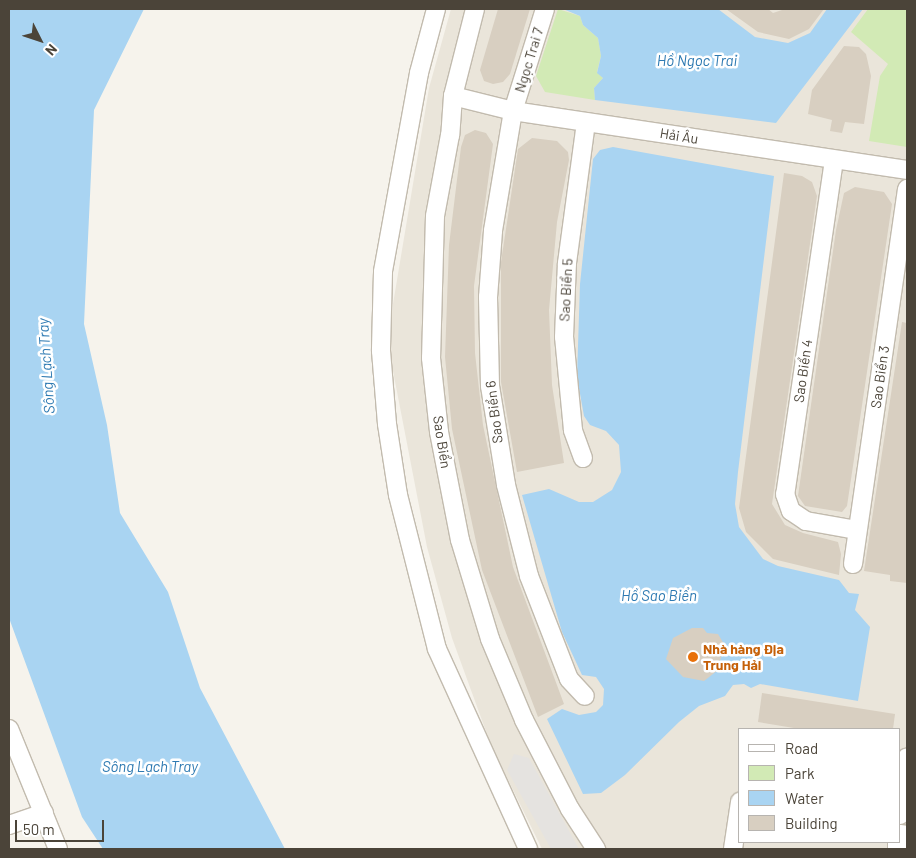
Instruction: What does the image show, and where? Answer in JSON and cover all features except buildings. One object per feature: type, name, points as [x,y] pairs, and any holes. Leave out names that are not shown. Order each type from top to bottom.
[{"type":"street","points":[[436,9],[415,90],[383,272],[381,351],[388,424],[398,495],[437,649],[528,849]]},
{"type":"street","name":"Sao Biển","points":[[476,9],[452,96],[450,135],[435,216],[430,358],[439,432],[460,540],[490,639],[524,720],[570,809],[596,849]]},
{"type":"street","name":"Ngọc Trai 7","points":[[513,111],[545,9]]},
{"type":"street","name":"Hải Âu","points":[[452,96],[513,111],[907,170]]},
{"type":"street","name":"Sao Biển 6","points":[[513,111],[493,231],[488,297],[490,386],[504,477],[529,576],[569,679],[585,696]]},
{"type":"street","name":"Sao Biển 5","points":[[584,458],[571,421],[564,337],[567,263],[586,122]]},
{"type":"street","name":"Sao Biển 4","points":[[834,160],[785,494],[791,511],[806,521],[857,530]]},
{"type":"street","name":"Sao Biển 3","points":[[853,564],[907,189]]},
{"type":"street","points":[[9,729],[58,849]]},
{"type":"street","points":[[901,807],[907,758]]},
{"type":"street","points":[[9,825],[44,813]]},
{"type":"street","points":[[733,849],[738,813]]},
{"type":"shaded area","points":[[451,9],[907,9],[907,849],[542,849],[491,745],[452,638],[427,547],[387,340],[429,88]]},
{"type":"shaded area","points":[[514,754],[529,758],[579,849],[551,849],[507,770]]},
{"type":"green space","points":[[558,9],[580,16],[583,25],[598,38],[601,56],[597,72],[603,78],[594,88],[595,100],[545,92],[536,76]]},
{"type":"green space","points":[[868,9],[907,9],[907,147],[869,141],[880,76],[888,64],[851,32]]},
{"type":"water","name":"Sông Lạch Tray","points":[[9,9],[144,9],[94,110],[84,324],[107,425],[120,513],[168,592],[200,688],[285,849],[103,849],[82,817],[9,618]]},
{"type":"water","name":"Hồ Ngọc Trai","points":[[563,9],[718,9],[755,37],[788,43],[810,33],[827,9],[863,9],[776,123],[595,100],[594,88],[603,78],[597,73],[601,56],[598,38],[583,25],[580,16]]},
{"type":"water","name":"Hồ Sao Biển","points":[[613,147],[774,176],[738,472],[735,504],[739,527],[763,559],[778,566],[839,580],[849,593],[859,594],[855,610],[870,627],[858,701],[760,684],[751,688],[744,684],[733,685],[725,696],[699,706],[679,722],[625,775],[601,793],[583,794],[547,719],[562,709],[579,715],[596,712],[603,705],[604,689],[596,677],[582,675],[562,632],[522,495],[549,489],[579,502],[593,502],[612,490],[621,472],[619,445],[606,431],[590,425],[584,416],[577,377],[580,284],[593,159],[600,150]]},
{"type":"place","name":"Nhà hàng Địa Trung Hải","points":[[693,657]]}]
